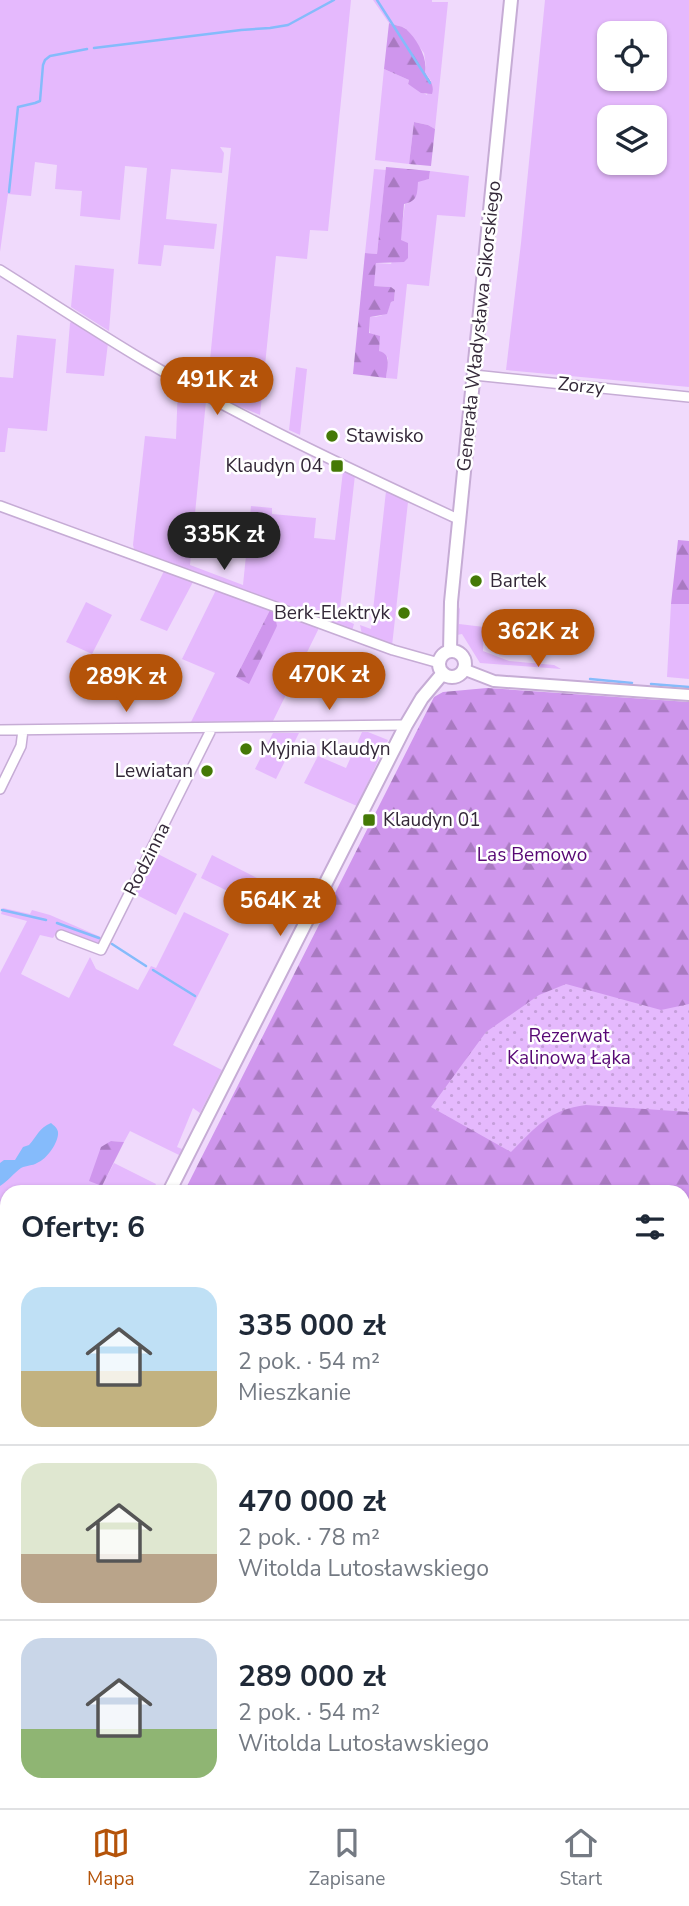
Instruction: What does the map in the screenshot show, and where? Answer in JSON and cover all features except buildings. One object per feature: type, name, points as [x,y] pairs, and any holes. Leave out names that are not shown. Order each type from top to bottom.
[{"type":"main road","name":"Generała Władysława Sikorskiego","points":[[450,651],[452,602],[511,0]]},
{"type":"main road","points":[[173,1185],[406,725],[441,668],[442,655],[450,651],[457,653],[464,661],[463,669],[454,676],[447,676],[441,668]]},
{"type":"street","points":[[0,270],[143,360],[188,385],[392,489],[460,520]]},
{"type":"street","name":"Zorzy","points":[[474,375],[689,397]]},
{"type":"street","points":[[0,506],[441,668]]},
{"type":"street","points":[[463,669],[494,681],[689,695]]},
{"type":"street","points":[[0,730],[406,725]]},
{"type":"street","name":"Rodzinna","points":[[61,935],[101,950],[210,728]]},
{"type":"street","points":[[0,789],[21,746],[23,730]]},
{"type":"green space","points":[[0,0],[351,0],[328,231],[310,230],[307,259],[276,256],[260,415],[207,390],[231,148],[220,147],[224,153],[222,173],[171,169],[166,219],[217,224],[214,249],[164,245],[161,266],[138,264],[147,168],[125,166],[120,220],[80,216],[82,191],[55,189],[57,165],[35,162],[31,196],[8,194],[0,252]]},
{"type":"green space","points":[[373,0],[448,2],[435,129],[414,122],[409,164],[375,160],[384,69],[409,80],[408,84],[427,95],[431,81],[425,72],[424,53],[405,28],[389,23]]},
{"type":"green space","points":[[545,0],[689,0],[689,387],[506,370]]},
{"type":"green space","points":[[389,23],[406,29],[418,43],[425,61],[425,72],[432,85],[432,94],[421,93],[408,84],[409,80],[384,69]]},
{"type":"green space","points":[[414,122],[435,129],[431,166],[409,164]]},
{"type":"green space","points":[[386,167],[430,171],[429,179],[418,182],[414,199],[404,204],[401,240],[408,243],[408,258],[404,262],[376,263],[374,286],[391,287],[395,290],[394,301],[391,302],[387,314],[370,317],[369,333],[380,336],[379,351],[387,358],[386,378],[353,374],[365,253],[377,254]]},
{"type":"green space","points":[[374,169],[386,170],[377,254],[365,253]]},
{"type":"green space","points":[[430,171],[469,176],[465,217],[437,215],[429,286],[407,284],[397,379],[386,378],[388,358],[378,350],[372,340],[370,317],[386,312],[394,301],[395,290],[391,287],[373,286],[376,263],[391,264],[400,240],[405,204],[409,203],[418,181],[429,179]]},
{"type":"green space","points":[[75,265],[114,269],[109,331],[71,307]]},
{"type":"green space","points":[[73,320],[108,343],[104,376],[66,373],[70,323]]},
{"type":"green space","points":[[17,335],[56,339],[47,431],[8,428],[5,452],[0,452],[0,377],[13,378]]},
{"type":"green space","points":[[296,367],[307,369],[300,435],[289,430]]},
{"type":"green space","points":[[178,384],[206,401],[190,565],[243,585],[251,506],[272,508],[272,514],[316,518],[314,538],[335,540],[343,471],[355,475],[339,617],[354,624],[352,631],[134,549],[145,436],[176,439]]},
{"type":"green space","points":[[386,491],[408,502],[392,646],[362,635],[360,625],[371,629]]},
{"type":"green space","points":[[678,540],[689,541],[689,604],[671,604]]},
{"type":"green space","points":[[164,571],[193,582],[167,631],[140,620]]},
{"type":"green space","points":[[216,590],[270,610],[236,677],[277,626],[275,612],[319,628],[273,721],[191,722],[215,673],[182,659]]},
{"type":"green space","points":[[86,602],[112,615],[92,654],[66,642]]},
{"type":"green space","points":[[671,604],[689,604],[689,679],[667,677]]},
{"type":"green space","points":[[460,607],[459,624],[484,627],[483,651],[509,661],[554,665],[561,669],[480,663],[462,634],[457,635],[456,616]]},
{"type":"green space","points":[[270,610],[275,612],[277,626],[249,684],[236,677]]},
{"type":"green space","name":"Las Bemowo","points":[[487,688],[689,702],[689,1185],[188,1185],[434,697],[443,692]]},
{"type":"green space","points":[[362,732],[388,740],[357,806],[304,783],[318,756],[346,768]]},
{"type":"green space","points":[[273,733],[299,733],[276,779],[255,769]]},
{"type":"green space","points":[[156,853],[197,874],[176,915],[135,894]]},
{"type":"green space","points":[[212,855],[257,878],[246,900],[201,878]]},
{"type":"green space","points":[[3,908],[30,914],[32,910],[103,938],[96,943],[59,929],[53,938],[40,935],[21,974],[69,998],[90,957],[96,969],[138,990],[151,966],[156,968],[184,912],[229,934],[173,1045],[222,1070],[200,1113],[193,1108],[177,1147],[182,1149],[179,1155],[130,1131],[124,1142],[111,1141],[102,1185],[0,1185],[0,973],[27,921],[1,914]]},
{"type":"green space","name":"Rezerwat Kalinowa Łąka","points":[[566,984],[661,1010],[689,1004],[689,1112],[586,1105],[573,1107],[544,1121],[511,1152],[431,1107],[486,1032],[539,995]]},
{"type":"green space","points":[[111,1141],[124,1142],[102,1185],[99,1185],[89,1181],[101,1147]]},
{"type":"green space","points":[[114,1163],[155,1185],[103,1185]]},
{"type":"water","points":[[51,1123],[58,1132],[48,1154],[41,1161],[21,1168],[0,1185],[0,1163],[4,1160],[15,1160],[23,1147],[29,1145]]},
{"type":"waterway","points":[[94,48],[288,25],[334,0]]},
{"type":"waterway","points":[[377,0],[430,83]]},
{"type":"waterway","points":[[9,192],[18,107],[40,101],[45,60],[50,56],[87,49]]},
{"type":"waterway","points":[[590,679],[632,683]]},
{"type":"waterway","points":[[651,684],[689,687]]},
{"type":"waterway","points":[[2,910],[46,920]]},
{"type":"waterway","points":[[57,923],[99,938]]},
{"type":"waterway","points":[[112,944],[146,966]]},
{"type":"waterway","points":[[153,970],[195,996]]},
{"type":"place","name":"Stawisko","points":[[332,436]]},
{"type":"place","name":"Klaudyn 04","points":[[337,466]]},
{"type":"place","name":"Bartek","points":[[476,581]]},
{"type":"place","name":"Berk-Elektryk","points":[[404,613]]},
{"type":"place","name":"Myjnia Klaudyn","points":[[246,749]]},
{"type":"place","name":"Lewiatan","points":[[207,771]]},
{"type":"place","name":"Klaudyn 01","points":[[369,820]]}]
